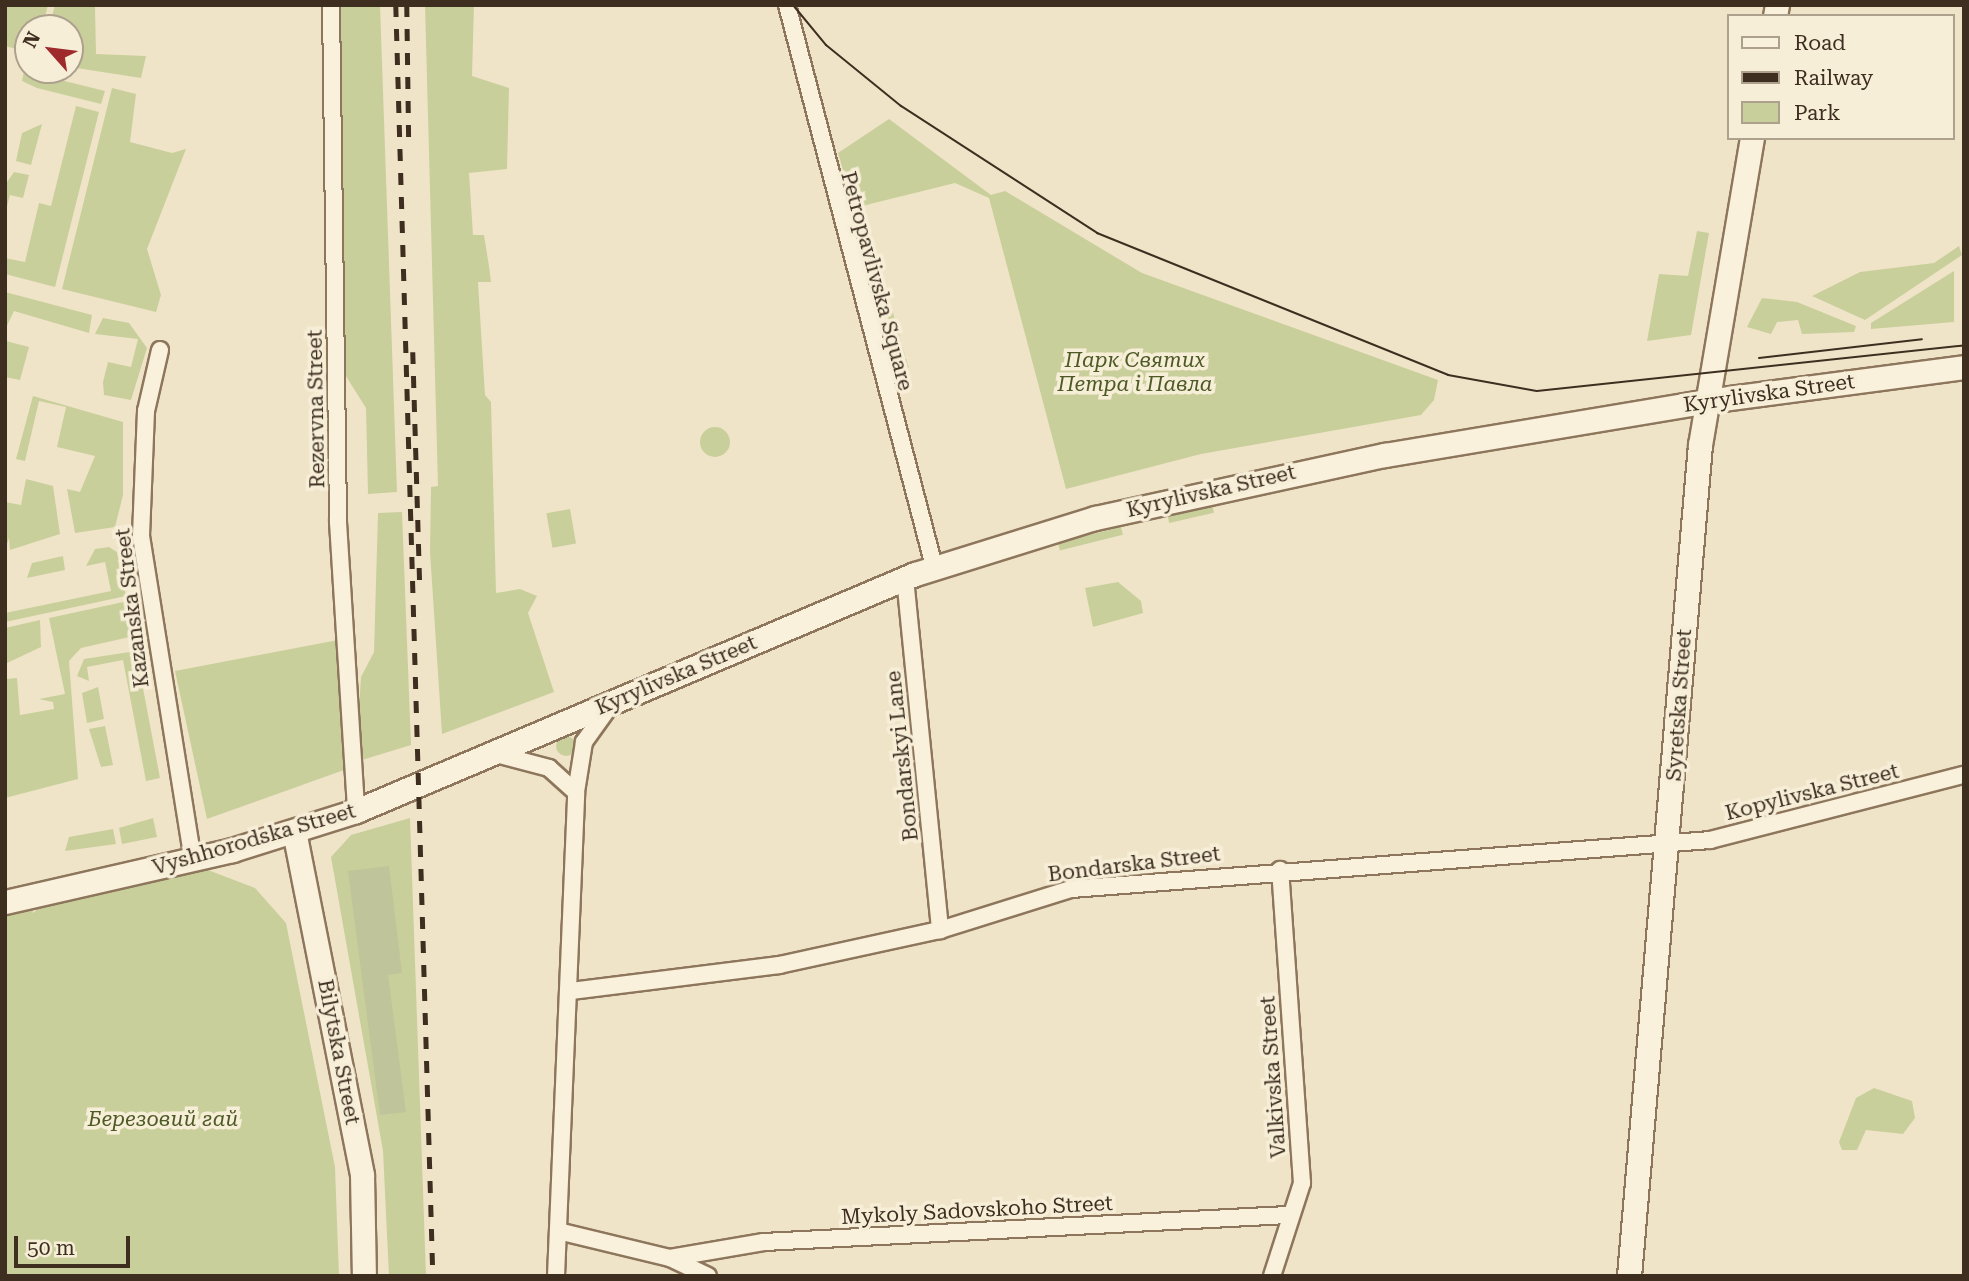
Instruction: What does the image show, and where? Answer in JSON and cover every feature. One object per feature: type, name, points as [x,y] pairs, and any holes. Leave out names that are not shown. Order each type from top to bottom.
[{"type":"main road","name":"Syretska Street","points":[[1629,1276],[1670,842],[1688,575],[1707,401],[1752,140]]},
{"type":"main road","name":"Kyrylivska Street","points":[[496,754],[934,566],[1095,517],[1274,475],[1707,401],[1964,367]]},
{"type":"main road","name":"Vyshhorodska Street","points":[[5,902],[193,860],[294,831],[356,811],[496,754]]},
{"type":"main road","name":"Bilytska Street","points":[[294,831],[362,1175],[364,1276]]},
{"type":"street","name":"Rezervna Street","points":[[331,5],[339,535],[356,811]]},
{"type":"street","name":"Petropavlivska Square","points":[[787,5],[934,566]]},
{"type":"street","name":"Kazanska Street","points":[[160,350],[146,411],[141,536],[193,860]]},
{"type":"street","name":"Bondarskyi Lane","points":[[905,578],[940,930]]},
{"type":"street","points":[[555,1276],[571,990],[576,792],[584,742],[614,702]]},
{"type":"street","points":[[496,754],[549,768],[576,792]]},
{"type":"street","name":"Kopylivska Street","points":[[1670,842],[1710,840],[1964,775]]},
{"type":"street","name":"Bondarska Street","points":[[571,990],[779,965],[940,930],[1071,889],[1280,870],[1670,842]]},
{"type":"street","name":"Valkivska Street","points":[[1272,1276],[1288,1215],[1302,1183],[1280,870]]},
{"type":"street","name":"Mykoly Sadovskoho Street","points":[[670,1258],[764,1241],[1288,1215]]},
{"type":"street","points":[[558,1231],[670,1258],[708,1276]]},
{"type":"green space","points":[[5,5],[48,5],[46,14],[14,14],[14,48],[5,46]]},
{"type":"green space","points":[[55,5],[95,5],[96,54],[146,56],[141,78],[84,69],[84,14],[53,14]]},
{"type":"green space","points":[[337,5],[380,5],[397,492],[368,494],[366,408],[344,373]]},
{"type":"green space","points":[[425,5],[474,5],[472,76],[509,88],[507,169],[469,173],[473,235],[484,235],[491,282],[478,282],[485,395],[491,402],[496,593],[520,589],[537,596],[528,613],[554,692],[442,734],[430,552],[431,487],[438,486]]},
{"type":"green space","points":[[28,84],[77,84],[105,91],[101,104]]},
{"type":"green space","points":[[112,88],[136,94],[130,142],[172,153],[186,149],[147,249],[161,295],[156,312],[62,289]]},
{"type":"green space","points":[[76,106],[99,112],[55,287],[5,274],[5,258],[25,262],[39,203],[51,206]]},
{"type":"green space","name":"Парк Святих Петра і Павла","points":[[889,119],[991,195],[1005,191],[1142,273],[1438,380],[1434,400],[1421,415],[1201,454],[1066,489],[989,198],[955,183],[862,206],[909,368],[903,370],[838,153]]},
{"type":"green space","points":[[42,124],[31,165],[16,161],[22,133]]},
{"type":"green space","points":[[14,172],[29,175],[23,198],[10,195],[5,214],[5,185]]},
{"type":"green space","points":[[1697,231],[1709,233],[1691,335],[1647,341],[1659,274],[1688,276]]},
{"type":"green space","points":[[1959,246],[1962,255],[1865,320],[1812,296],[1860,272],[1934,263]]},
{"type":"green space","points":[[1954,271],[1954,322],[1871,329],[1871,323]]},
{"type":"green space","points":[[5,292],[92,315],[89,333],[14,311],[5,330]]},
{"type":"green space","points":[[1762,298],[1797,302],[1856,326],[1854,332],[1802,334],[1798,320],[1777,322],[1771,334],[1747,327]]},
{"type":"green space","points":[[103,318],[129,323],[147,348],[131,400],[104,395],[103,382],[108,362],[131,367],[138,339],[95,334]]},
{"type":"green space","points":[[6,341],[29,347],[20,380],[5,377]]},
{"type":"green space","points":[[33,396],[123,422],[123,495],[115,527],[75,533],[67,489],[80,492],[95,456],[57,447],[66,407],[39,401],[25,461],[16,459]]},
{"type":"green space","points":[[715,427],[726,431],[730,442],[726,453],[715,457],[704,453],[700,442],[704,431]]},
{"type":"green space","points":[[26,479],[53,486],[60,534],[10,550],[9,538],[5,550],[5,502],[21,505]]},
{"type":"green space","points":[[1212,504],[1214,513],[1169,523],[1167,514]]},
{"type":"green space","points":[[570,509],[576,543],[552,548],[546,513]]},
{"type":"green space","points":[[402,512],[411,745],[362,760],[357,739],[361,677],[374,652],[378,513]]},
{"type":"green space","points":[[1121,527],[1123,535],[1060,550],[1058,543]]},
{"type":"green space","points":[[109,547],[117,552],[126,596],[5,622],[5,613],[111,591],[105,562],[86,566],[95,549]]},
{"type":"green space","points":[[63,556],[65,570],[27,578],[32,563]]},
{"type":"green space","points":[[1118,582],[1141,601],[1143,613],[1093,627],[1085,588]]},
{"type":"green space","points":[[128,601],[134,636],[81,648],[69,661],[78,779],[5,798],[5,679],[17,678],[20,715],[54,709],[53,702],[39,699],[65,694],[49,618]]},
{"type":"green space","points":[[40,620],[41,647],[5,664],[5,628]]},
{"type":"green space","points":[[338,640],[344,770],[207,819],[175,671]]},
{"type":"green space","points":[[136,651],[160,778],[146,781],[123,660],[87,667],[89,681],[77,676],[84,659]]},
{"type":"green space","points":[[98,687],[104,719],[87,723],[82,693]]},
{"type":"green space","points":[[105,726],[113,765],[101,767],[89,729]]},
{"type":"green space","points":[[566,736],[573,739],[576,746],[573,753],[566,756],[559,753],[556,746],[559,739]]},
{"type":"green space","points":[[153,818],[157,837],[122,844],[119,828]]},
{"type":"green space","points":[[410,818],[426,1276],[389,1276],[383,1151],[331,857],[351,835]]},
{"type":"green space","points":[[113,829],[116,844],[65,851],[69,837]]},
{"type":"green space","points":[[389,866],[402,973],[388,975],[406,1112],[380,1115],[348,871]]},
{"type":"green space","name":"Березовий гай","points":[[208,870],[255,888],[286,923],[335,1167],[339,1276],[5,1276],[5,913],[32,908],[33,913],[41,906]]},
{"type":"green space","points":[[1874,1088],[1912,1101],[1915,1118],[1903,1134],[1866,1130],[1857,1150],[1842,1150],[1839,1142],[1856,1098]]},
{"type":"tram line","points":[[793,5],[826,45],[901,106],[1097,233],[1448,375],[1537,391],[1964,345]]},
{"type":"tram line","points":[[1759,358],[1922,339]]},
{"type":"railway","points":[[396,5],[433,1276]]},
{"type":"railway","points":[[407,5],[409,146]]},
{"type":"railway","points":[[413,352],[420,583]]}]
